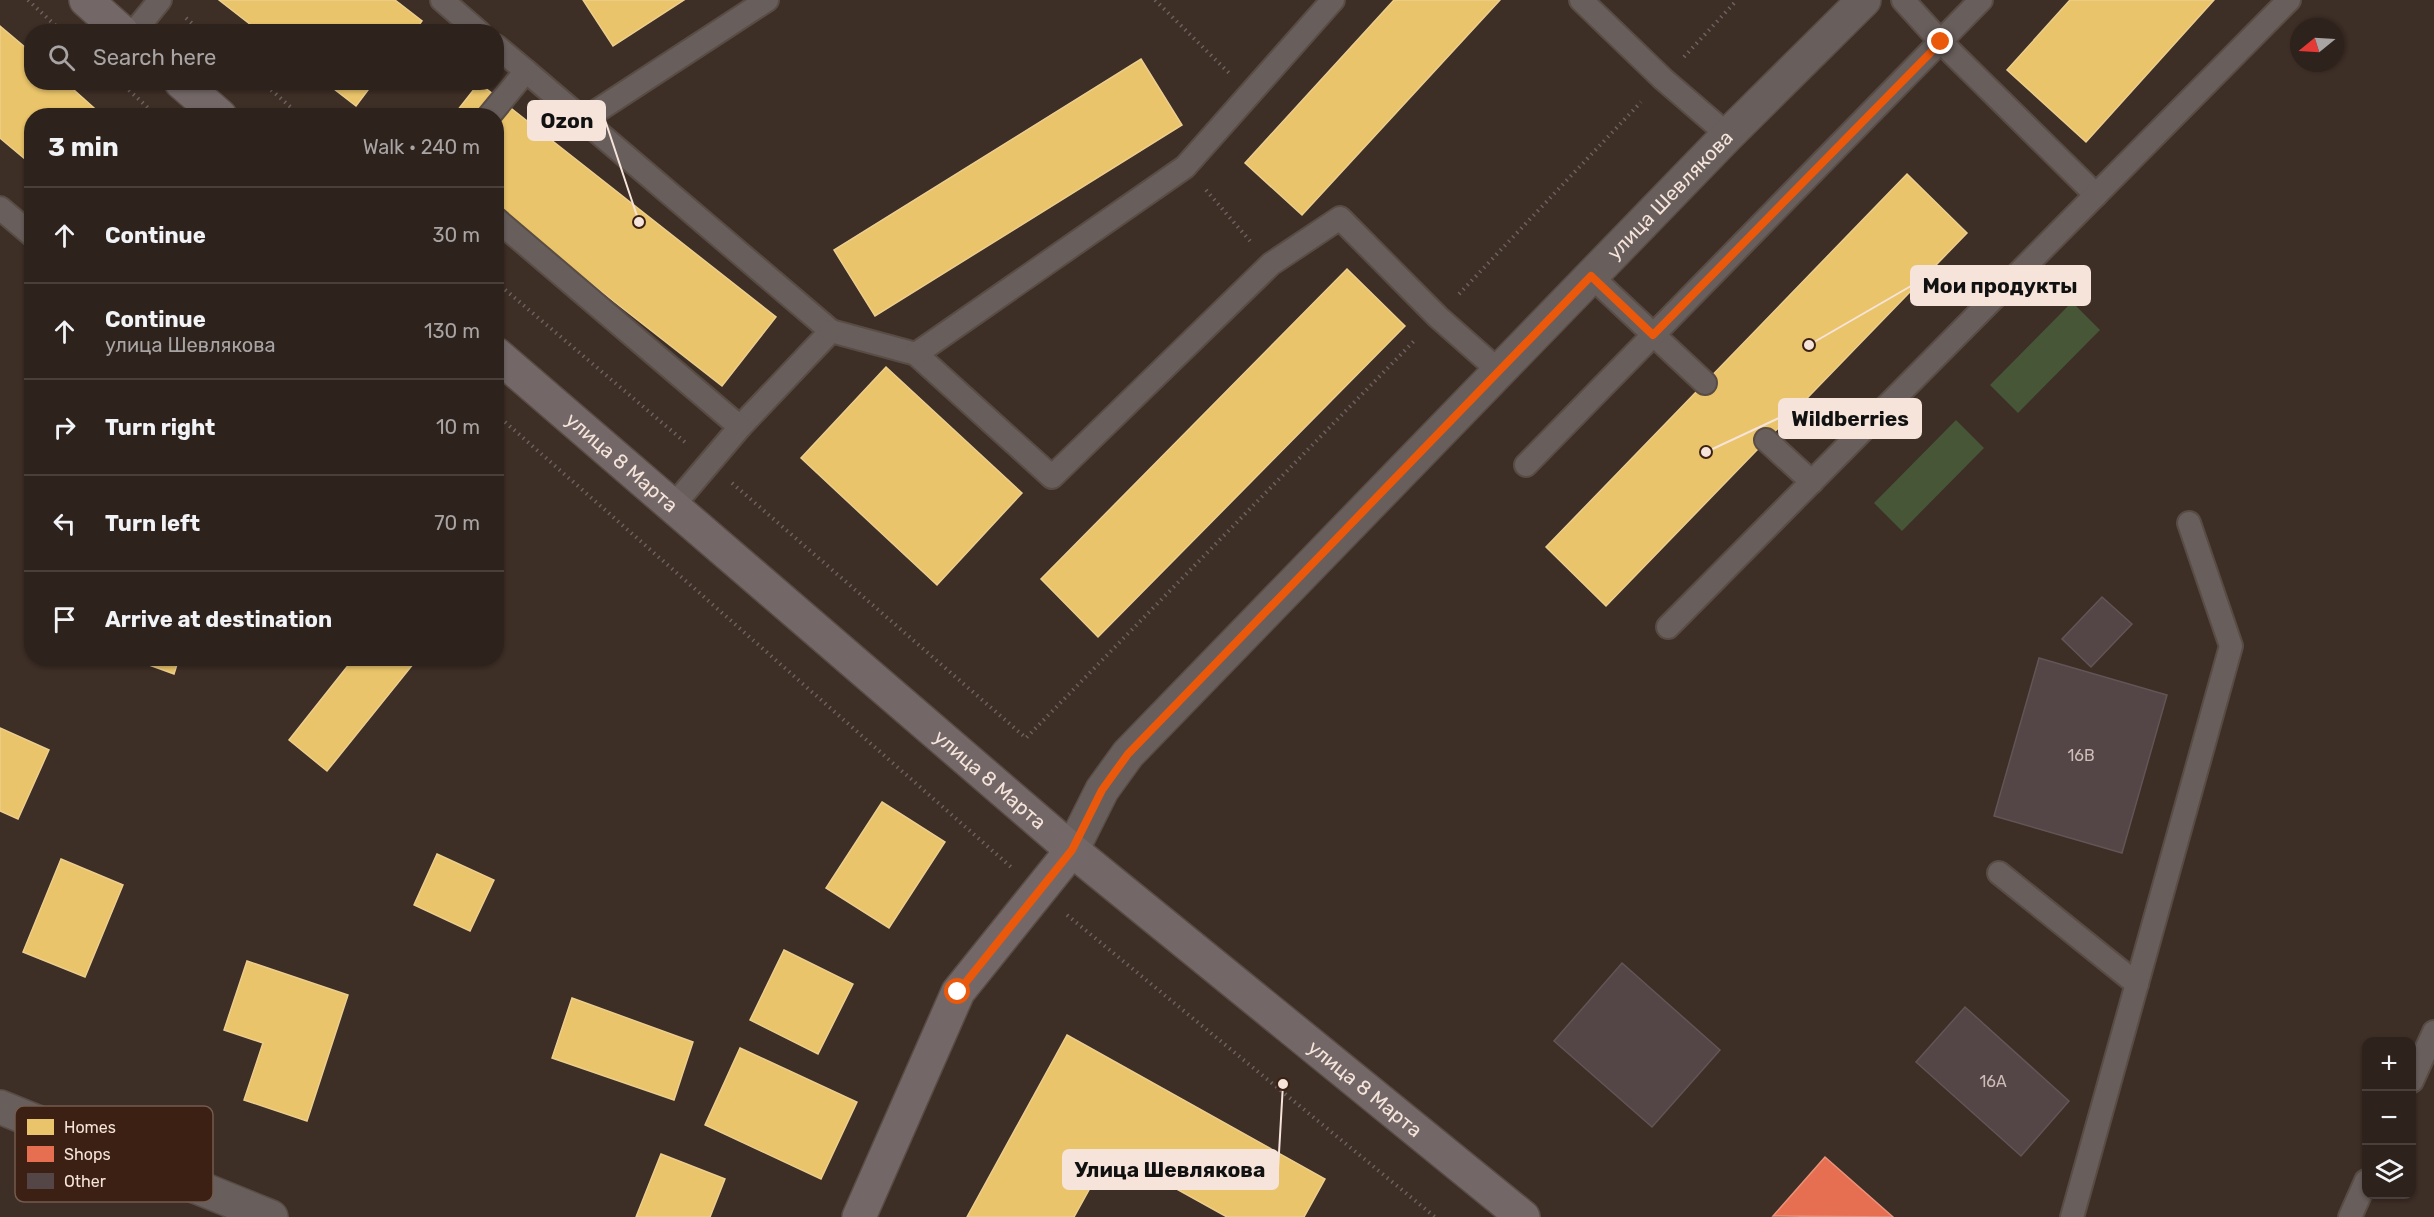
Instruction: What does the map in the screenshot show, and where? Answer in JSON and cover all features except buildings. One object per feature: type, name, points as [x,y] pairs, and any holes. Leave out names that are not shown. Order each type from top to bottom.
[{"type":"street","points":[[86,0],[113,24]]},
{"type":"street","name":"улица Шевлякова","points":[[1072,850],[1102,790],[1128,754],[1728,135],[1864,0]]},
{"type":"street","points":[[190,90],[211,108]]},
{"type":"street","name":"улица 8 Марта","points":[[504,361],[1072,850],[1523,1217]]},
{"type":"street","points":[[859,1217],[958,992],[1072,850]]},
{"type":"street","points":[[0,1107],[15,1113]]},
{"type":"street","points":[[213,1193],[271,1217]]},
{"type":"lane","points":[[140,24],[160,0]]},
{"type":"lane","points":[[442,0],[470,24]]},
{"type":"lane","points":[[583,120],[767,0]]},
{"type":"lane","points":[[916,354],[1185,167],[1333,0]]},
{"type":"lane","points":[[1581,0],[1663,79],[1728,135]]},
{"type":"lane","points":[[1904,0],[1941,42],[2096,195]]},
{"type":"lane","points":[[1526,465],[1981,0]]},
{"type":"lane","points":[[1668,627],[2289,0]]},
{"type":"lane","points":[[504,53],[831,331],[916,354],[1052,477],[1271,264],[1340,218],[1438,317],[1499,371]]},
{"type":"lane","points":[[496,108],[526,71]]},
{"type":"lane","points":[[0,208],[24,228]]},
{"type":"lane","points":[[504,226],[740,427]]},
{"type":"lane","points":[[1591,276],[1705,383]]},
{"type":"lane","points":[[673,506],[740,427],[831,331]]},
{"type":"lane","points":[[1766,440],[1812,482]]},
{"type":"lane","points":[[2072,1217],[2231,646],[2189,523]]},
{"type":"lane","points":[[1999,873],[2137,984]]},
{"type":"lane","points":[[2416,1072],[2434,1032]]},
{"type":"lane","points":[[2350,1217],[2362,1192]]},
{"type":"path","points":[[28,0],[54,24]]},
{"type":"path","points":[[1155,0],[1250,93]]},
{"type":"path","points":[[504,289],[1026,738],[1438,317],[1737,0]]},
{"type":"path","points":[[129,90],[148,108]]},
{"type":"path","points":[[271,90],[292,108]]},
{"type":"path","points":[[1185,167],[1271,264]]},
{"type":"path","points":[[504,421],[1039,892],[1435,1217]]},
{"type":"green space","points":[[2072,302],[2100,330],[2018,413],[1990,385]]},
{"type":"green space","points":[[1956,420],[1984,448],[1902,531],[1874,503]]},
{"type":"place","name":"Ozon","points":[[639,222]]},
{"type":"place","name":"Мои продукты","points":[[1809,345]]},
{"type":"place","name":"Wildberries","points":[[1706,452]]},
{"type":"place","name":"Улица Шевлякова","points":[[1283,1084]]},
{"type":"route","points":[[958,992],[1072,850],[1102,790],[1128,754],[1591,276],[1653,335],[1941,42]]}]
